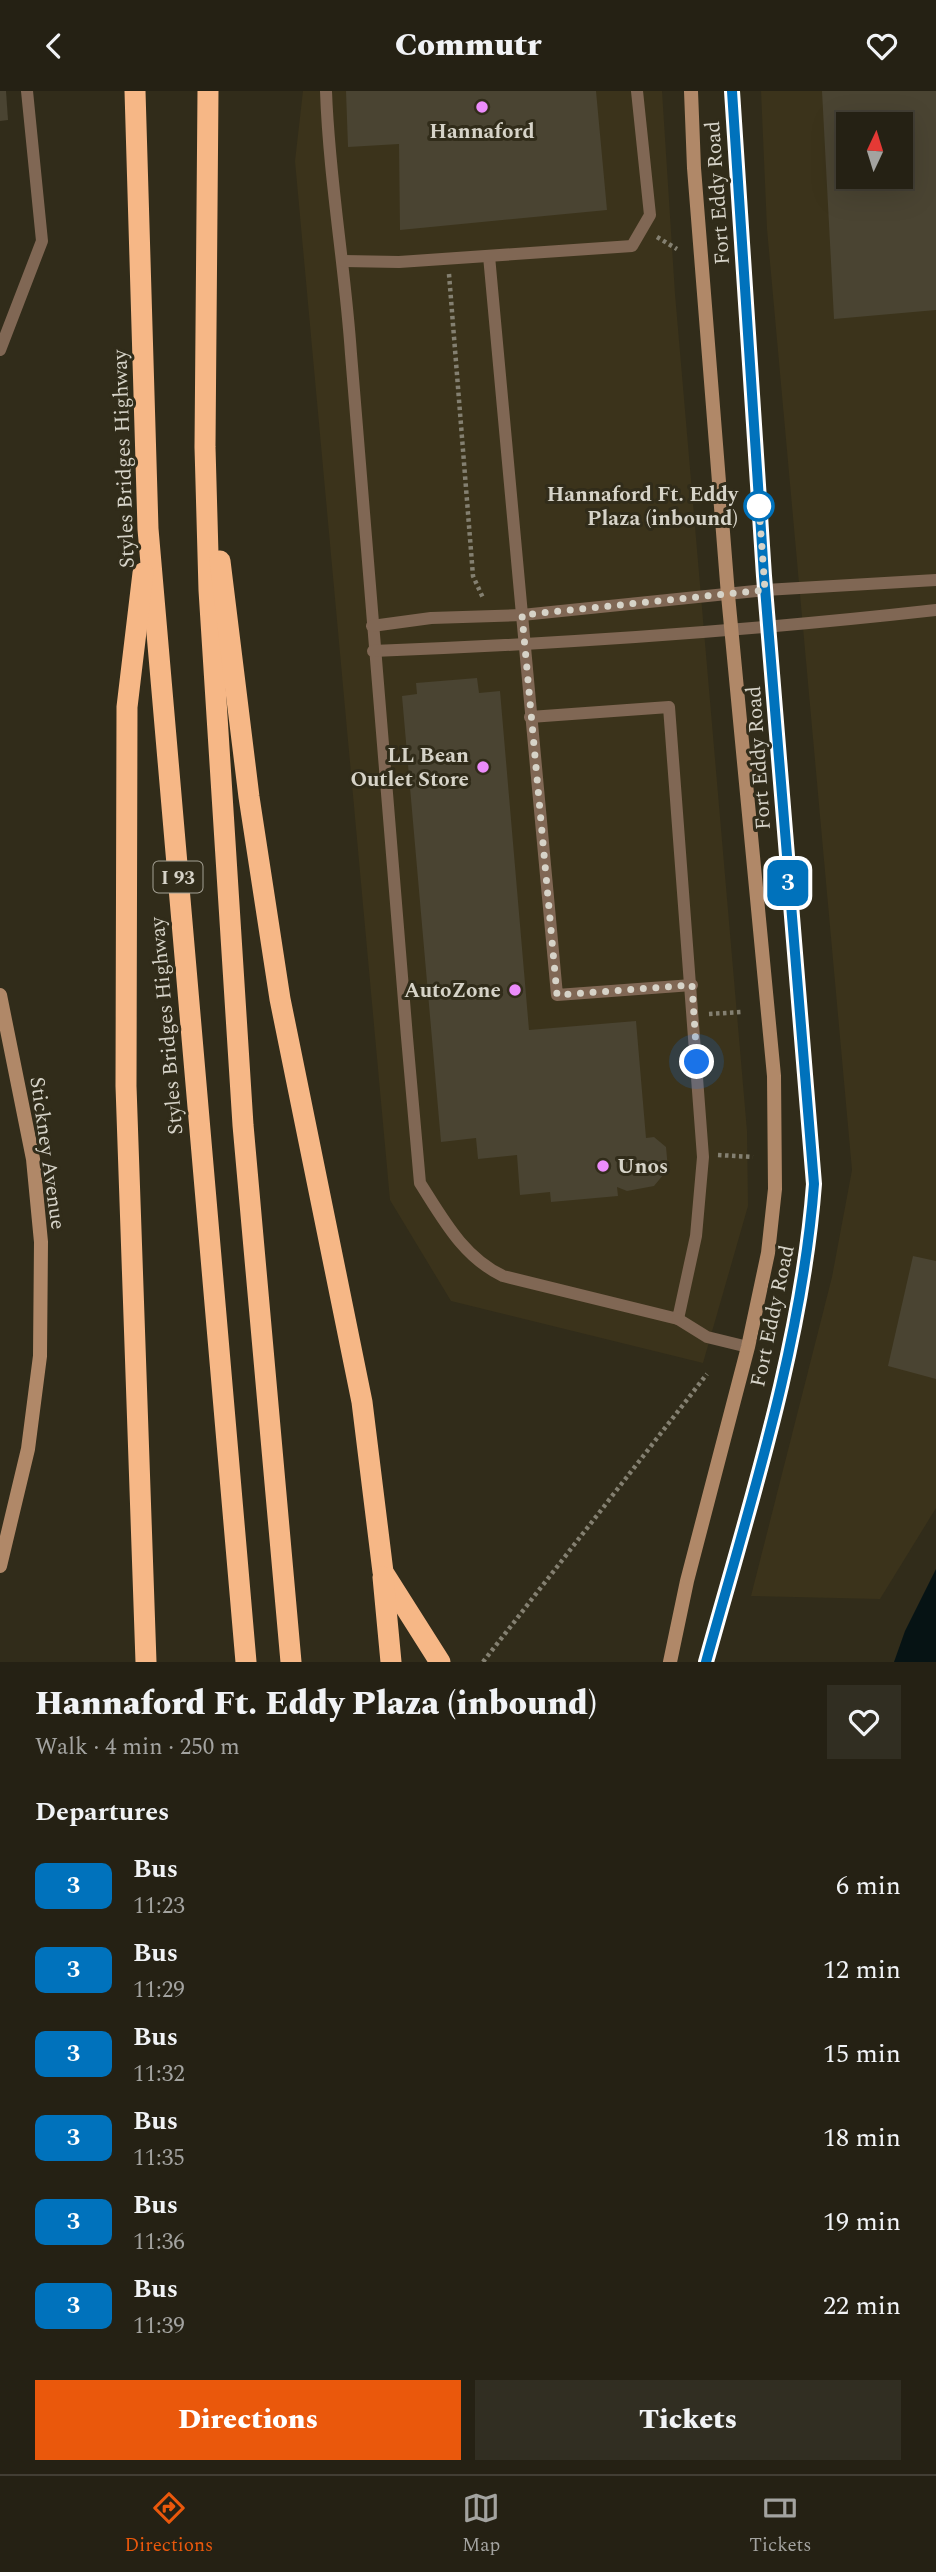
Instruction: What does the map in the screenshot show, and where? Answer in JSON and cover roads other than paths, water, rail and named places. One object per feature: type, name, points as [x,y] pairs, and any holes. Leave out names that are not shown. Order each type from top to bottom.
[{"type":"highway","name":"Styles Bridges Highway","points":[[135,91],[148,529],[246,1662]]},
{"type":"highway","name":"I 93","points":[[208,91],[205,447],[209,590],[243,1125],[290,1662]]},
{"type":"highway","points":[[205,447],[249,797],[280,999],[362,1402],[391,1662]]},
{"type":"highway","points":[[146,1662],[127,1086],[127,707],[148,529]]},
{"type":"highway","points":[[383,1572],[440,1662]]},
{"type":"street","name":"Fort Eddy Road","points":[[670,1662],[687,1581],[748,1347],[768,1253],[775,1189],[774,1076],[728,595],[694,167],[691,91]]},
{"type":"street","name":"Fort Eddy Road","points":[[706,1662],[775,1408],[810,1238],[814,1184],[765,590],[732,91]]},
{"type":"street","name":"Stickney Avenue","points":[[0,996],[33,1159],[40,1242],[40,1356],[28,1449],[0,1566]]},
{"type":"lane","points":[[0,350],[42,241],[27,91]]},
{"type":"lane","points":[[326,91],[327,126],[344,261],[373,650],[420,1183],[471,1256],[485,1267],[503,1276],[678,1319],[707,1337],[748,1347]]},
{"type":"lane","points":[[344,261],[399,262],[632,246],[650,215],[637,91]]},
{"type":"lane","points":[[489,255],[557,995],[692,985]]},
{"type":"lane","points":[[372,626],[431,618],[522,615],[765,590],[936,580]]},
{"type":"lane","points":[[373,650],[525,645],[770,627],[936,610]]},
{"type":"lane","points":[[530,717],[669,707],[703,1157],[696,1236],[678,1319]]},
{"type":"place","name":"Hannaford","points":[[482,107]]},
{"type":"place","name":"Hannaford Ft. Eddy Plaza (inbound)","points":[[759,506]]},
{"type":"place","name":"LL Bean Outlet Store","points":[[483,767]]},
{"type":"place","name":"AutoZone","points":[[515,990]]},
{"type":"place","name":"Unos","points":[[603,1166]]}]
